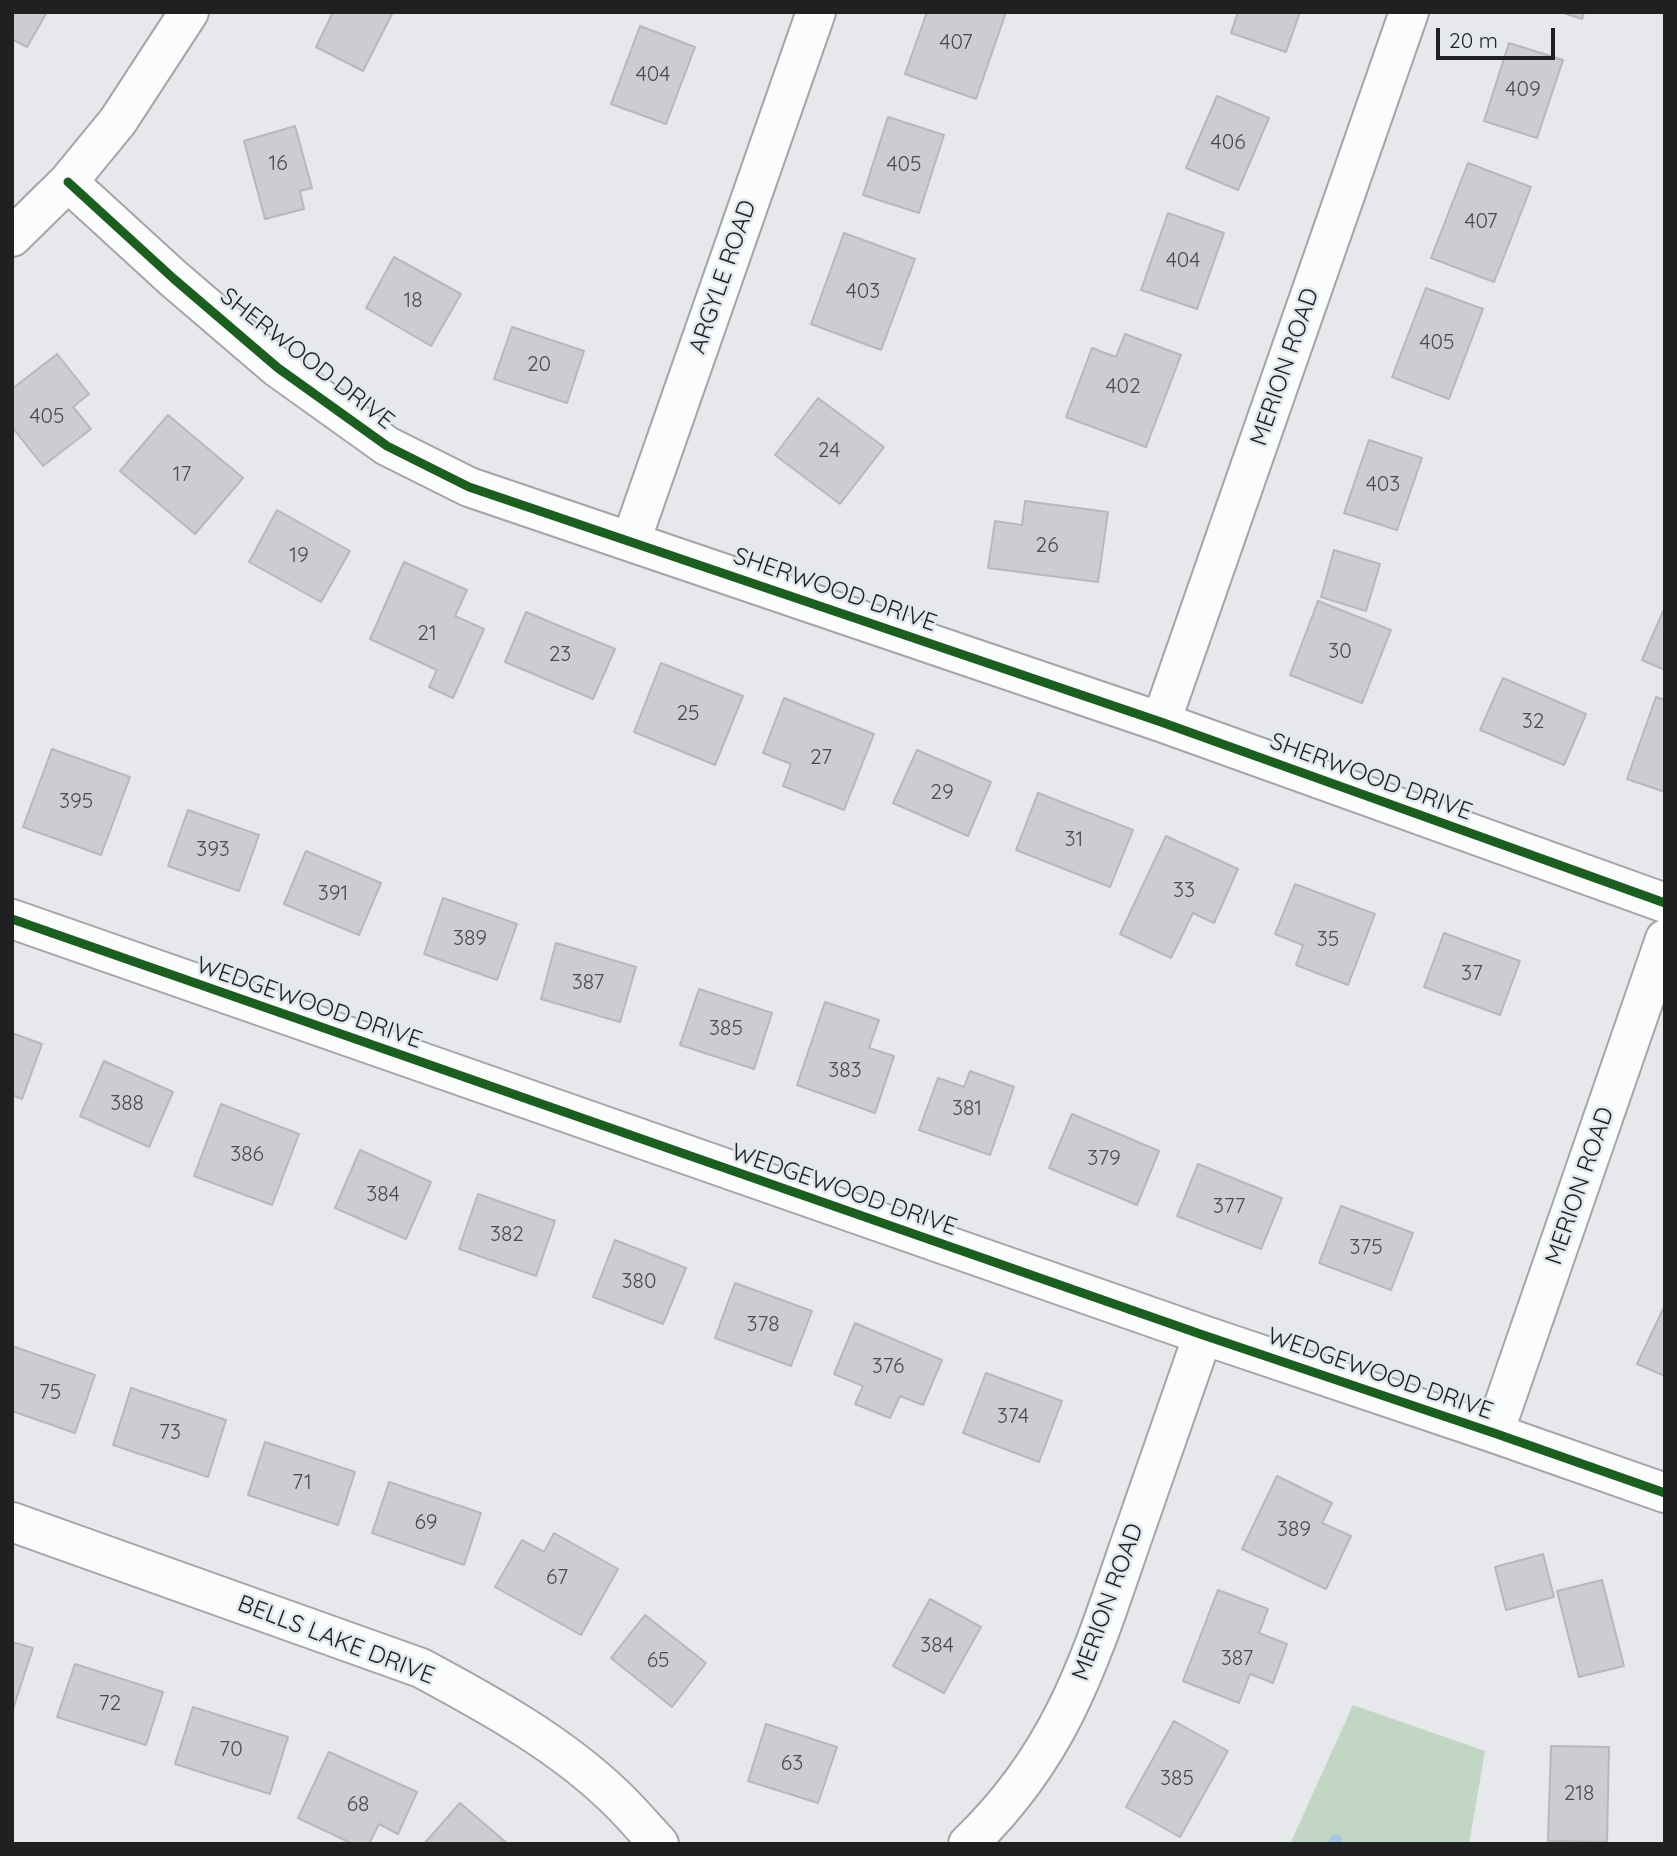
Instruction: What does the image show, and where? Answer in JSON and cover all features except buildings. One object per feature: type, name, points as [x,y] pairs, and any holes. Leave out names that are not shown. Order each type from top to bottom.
[{"type":"street","points":[[12,237],[68,182],[118,121],[190,12]]},
{"type":"street","name":"ARGYLE ROAD","points":[[631,541],[816,12]]},
{"type":"street","name":"MERION ROAD","points":[[1161,722],[1409,12]]},
{"type":"street","name":"SHERWOOD DRIVE","points":[[68,182],[174,279],[278,368],[387,446],[469,487],[1161,722],[1665,903]]},
{"type":"street","name":"WEDGEWOOD DRIVE","points":[[12,919],[1203,1335],[1665,1493]]},
{"type":"street","name":"MERION ROAD","points":[[1494,1433],[1665,939]]},
{"type":"street","name":"MERION ROAD","points":[[968,1844],[1017,1792],[1030,1774],[1055,1733],[1087,1668],[1203,1335]]},
{"type":"street","name":"BELLS LAKE DRIVE","points":[[12,1522],[421,1668],[496,1711],[573,1763],[613,1796],[659,1844]]},
{"type":"green space","points":[[1353,1705],[1485,1751],[1469,1844],[1290,1844]]},
{"type":"waterway","points":[[1334,1844],[1336,1840]]},
{"type":"cycle path","points":[[68,182],[174,279],[278,368],[387,446],[469,487],[1161,722],[1665,903]]},
{"type":"cycle path","points":[[12,919],[1203,1335],[1665,1493]]}]
